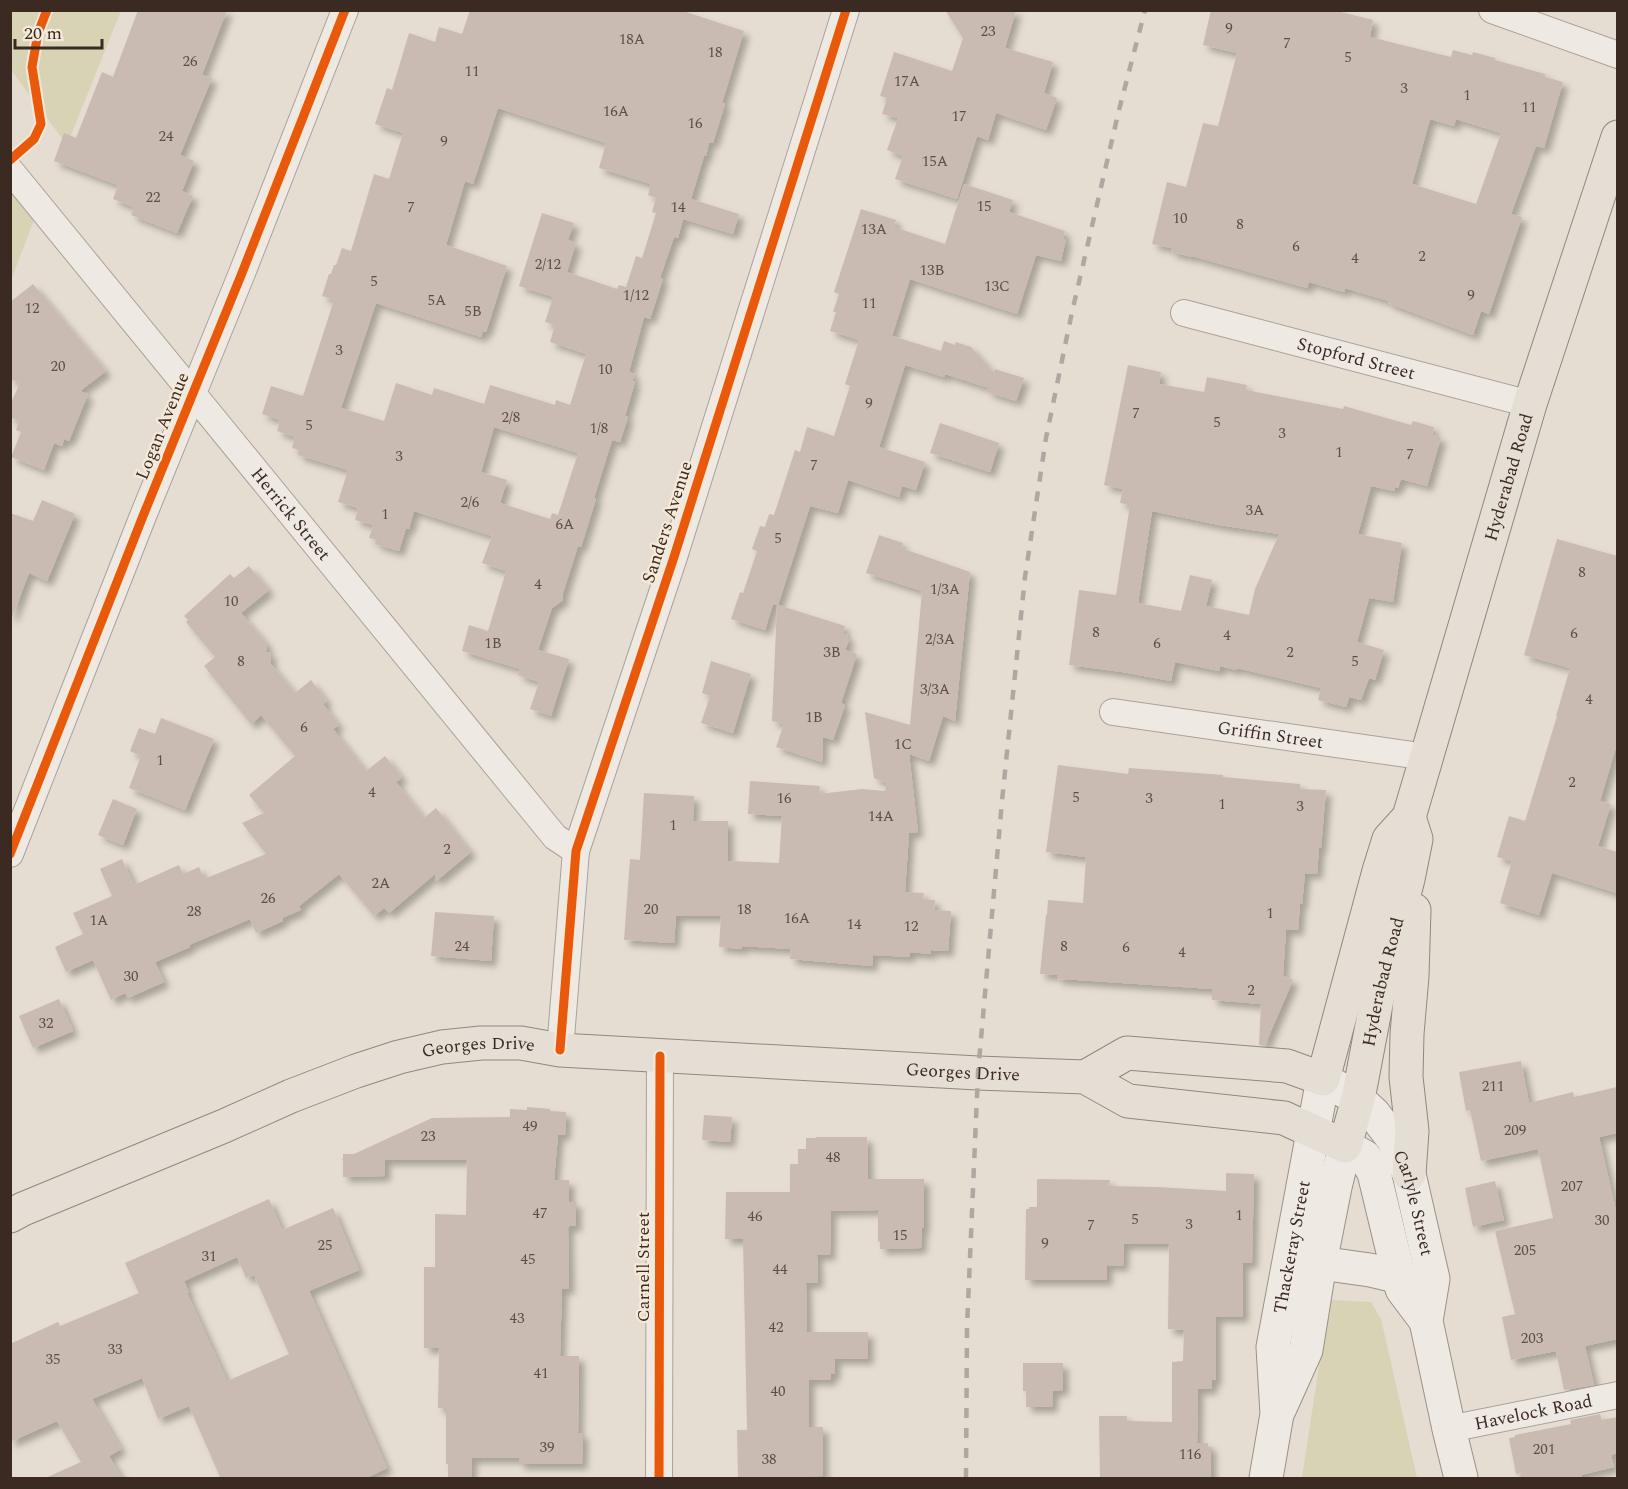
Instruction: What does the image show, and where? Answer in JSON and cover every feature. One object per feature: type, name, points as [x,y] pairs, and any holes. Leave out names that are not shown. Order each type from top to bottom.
[{"type":"main road","name":"Hyderabad Road","points":[[1323,1079],[1389,839],[1409,817],[1530,404],[1617,137]]},
{"type":"main road","name":"Hyderabad Road","points":[[1345,1146],[1358,1099],[1378,994],[1408,879],[1416,838],[1409,817]]},
{"type":"main road","points":[[1408,879],[1414,911],[1406,1077],[1412,1131],[1409,1174]]},
{"type":"main road","name":"Georges Drive","points":[[10,1216],[291,1096],[356,1071],[399,1057],[442,1047],[481,1043],[521,1043],[560,1050],[660,1056],[1085,1077],[1128,1101],[1284,1118],[1313,1132]]},
{"type":"main road","points":[[1085,1077],[1127,1053],[1287,1066],[1323,1079],[1358,1099]]},
{"type":"main road","name":"Thackeray Street","points":[[1266,1479],[1277,1414],[1273,1347],[1323,1079]]},
{"type":"main road","name":"Carlyle Street","points":[[1358,1099],[1374,1114],[1393,1139],[1409,1174],[1433,1279],[1426,1321],[1461,1479]]},
{"type":"main road","name":"Carlyle Street","points":[[1313,1132],[1365,1157],[1374,1173],[1402,1289],[1426,1321]]},
{"type":"main road","name":"Thackeray Street","points":[[1277,1414],[1306,1350],[1320,1263],[1345,1146]]},
{"type":"main road","points":[[1320,1263],[1400,1277]]},
{"type":"street","name":"Logan Avenue","points":[[10,854],[345,10]]},
{"type":"street","name":"Sanders Avenue","points":[[560,1050],[576,851],[677,547],[846,10]]},
{"type":"street","points":[[1492,10],[1617,55]]},
{"type":"street","name":"Herrick Street","points":[[10,170],[555,837],[576,851]]},
{"type":"street","name":"Stopford Street","points":[[1184,313],[1530,404]]},
{"type":"street","name":"Griffin Street","points":[[1113,712],[1427,757]]},
{"type":"street","name":"Carnell Street","points":[[659,1479],[660,1056]]},
{"type":"street","name":"Havelock Road","points":[[1449,1429],[1617,1395]]},
{"type":"shaded area","points":[[11,11],[121,11],[67,145],[11,70]]},
{"type":"shaded area","points":[[11,191],[34,220],[11,280]]},
{"type":"shaded area","points":[[1329,1300],[1371,1302],[1381,1319],[1417,1478],[1302,1478]]},
{"type":"building","points":[[138,10],[227,10],[202,75],[212,78],[180,155],[194,161],[182,191],[193,196],[177,233],[131,215],[134,207],[113,199],[118,185],[54,161],[64,133],[76,138],[102,72],[113,77]]},
{"type":"building","points":[[470,10],[680,10],[744,31],[722,103],[725,104],[713,143],[709,142],[691,199],[739,214],[733,234],[683,219],[678,238],[674,237],[660,278],[663,279],[650,319],[644,317],[629,372],[635,374],[632,381],[635,382],[625,416],[628,417],[620,442],[612,440],[581,547],[578,546],[563,593],[563,600],[552,608],[538,650],[569,659],[551,716],[530,709],[539,682],[518,675],[520,669],[462,651],[469,625],[488,631],[506,571],[482,563],[492,536],[414,511],[399,551],[375,544],[377,540],[369,538],[373,525],[355,520],[358,508],[338,502],[348,470],[298,455],[299,450],[292,448],[295,437],[277,431],[280,420],[262,414],[271,386],[303,396],[334,300],[322,296],[329,274],[336,265],[342,248],[351,251],[374,174],[389,179],[403,133],[375,124],[387,88],[392,90],[409,33],[435,42],[439,27],[462,34]],"holes":[[[498,108],[606,143],[599,168],[651,184],[648,195],[656,198],[652,212],[656,213],[642,258],[636,256],[626,287],[619,285],[617,289],[567,272],[576,243],[568,240],[574,223],[542,213],[519,286],[553,297],[545,322],[555,325],[550,342],[586,354],[570,405],[556,400],[555,405],[490,385],[484,404],[434,388],[432,395],[396,383],[384,421],[341,408],[376,303],[481,337],[483,331],[486,332],[507,266],[446,245],[465,181],[473,184]],[[494,427],[578,453],[558,515],[552,513],[550,519],[500,503],[507,480],[481,472]]]},
{"type":"building","points":[[945,10],[1016,10],[1005,48],[1053,62],[1044,93],[1057,98],[1046,130],[996,113],[988,140],[977,136],[957,199],[895,179],[903,156],[887,150],[898,118],[882,114],[887,98],[880,96],[894,52],[952,71],[963,38]]},
{"type":"building","points":[[1211,10],[1333,10],[1373,20],[1370,37],[1451,57],[1453,50],[1472,55],[1473,52],[1545,74],[1545,77],[1563,82],[1544,148],[1536,146],[1511,214],[1522,217],[1489,314],[1481,311],[1473,335],[1388,303],[1389,301],[1345,288],[1344,292],[1309,282],[1307,288],[1171,252],[1171,248],[1152,244],[1167,182],[1186,187],[1203,123],[1218,126],[1237,53],[1203,45]],"holes":[[[1430,119],[1454,126],[1456,119],[1501,133],[1476,204],[1412,184]]]},
{"type":"building","points":[[964,184],[1013,200],[1009,212],[1065,231],[1063,239],[1066,239],[1061,261],[1036,255],[1017,314],[910,279],[892,336],[941,351],[944,341],[955,345],[956,342],[971,347],[994,373],[995,369],[1024,378],[1016,401],[987,392],[989,388],[945,374],[944,377],[905,365],[879,447],[925,462],[916,490],[902,486],[899,497],[848,480],[838,513],[810,506],[778,605],[845,626],[843,634],[848,635],[849,640],[845,650],[857,654],[841,703],[845,705],[833,740],[823,737],[822,762],[776,747],[784,724],[772,721],[777,605],[773,604],[765,630],[731,619],[740,592],[743,593],[757,551],[752,549],[760,526],[765,527],[769,514],[774,515],[795,450],[800,452],[807,427],[834,436],[850,386],[845,384],[859,340],[830,331],[839,294],[834,292],[861,209],[896,220],[894,227],[945,244]]},
{"type":"building","points":[[33,284],[106,371],[80,391],[88,394],[69,441],[64,439],[62,446],[54,443],[44,470],[11,457],[21,432],[16,430],[19,421],[10,417],[10,405],[20,383],[10,379],[10,302]]},
{"type":"building","points":[[1128,365],[1161,372],[1159,384],[1204,392],[1207,377],[1247,385],[1246,390],[1343,409],[1344,406],[1411,425],[1413,421],[1434,427],[1432,435],[1441,437],[1427,486],[1401,479],[1398,488],[1395,487],[1394,491],[1371,486],[1358,534],[1402,543],[1393,602],[1369,598],[1357,642],[1384,650],[1375,680],[1369,678],[1361,700],[1349,697],[1346,707],[1318,700],[1321,688],[1237,668],[1236,670],[1220,666],[1219,671],[1175,662],[1171,681],[1069,665],[1079,590],[1116,595],[1130,505],[1120,503],[1123,489],[1104,485]],"holes":[[[1152,511],[1219,525],[1279,534],[1255,589],[1249,615],[1206,606],[1212,580],[1190,575],[1181,611],[1138,603]]]},
{"type":"building","points":[[940,423],[999,443],[990,472],[930,453]]},
{"type":"building","points":[[42,500],[75,514],[47,581],[29,573],[12,617],[10,617],[10,513],[33,521]]},
{"type":"building","points":[[879,535],[903,543],[901,548],[970,572],[955,721],[943,716],[929,761],[909,754],[918,832],[909,833],[905,892],[924,893],[923,899],[935,900],[934,910],[951,911],[948,951],[931,950],[931,954],[910,952],[910,957],[873,955],[872,966],[790,959],[791,949],[719,947],[721,916],[676,916],[674,943],[624,940],[630,859],[640,860],[644,793],[694,796],[693,821],[728,821],[728,861],[779,863],[782,816],[748,814],[750,781],[820,786],[819,794],[862,789],[885,791],[887,783],[874,778],[865,712],[910,725],[922,591],[866,573]]},
{"type":"building","points":[[1557,539],[1617,556],[1617,744],[1600,801],[1611,804],[1598,846],[1617,852],[1617,893],[1552,873],[1539,915],[1500,903],[1512,861],[1497,857],[1509,816],[1525,821],[1570,668],[1524,655]]},
{"type":"building","points":[[249,566],[269,590],[241,613],[267,644],[266,652],[271,652],[271,664],[295,693],[311,680],[327,701],[323,704],[339,725],[333,729],[366,771],[385,756],[402,777],[396,782],[424,818],[436,808],[471,852],[435,882],[435,874],[389,913],[384,908],[374,916],[339,874],[299,906],[301,910],[282,918],[283,921],[256,933],[250,919],[189,945],[190,947],[155,962],[164,982],[128,998],[125,993],[111,1000],[93,960],[66,972],[55,947],[83,934],[73,913],[112,896],[100,869],[122,859],[134,885],[179,865],[183,874],[199,867],[204,879],[266,854],[242,823],[264,813],[249,795],[295,756],[261,715],[251,724],[204,666],[215,657],[186,622],[188,620],[184,616],[230,574],[234,578]]},
{"type":"building","points":[[711,661],[751,674],[733,733],[701,723],[710,696],[702,693]]},
{"type":"building","points":[[161,718],[214,739],[185,810],[129,788],[141,756],[130,751],[139,728],[155,734]]},
{"type":"building","points":[[1058,765],[1128,774],[1129,768],[1223,775],[1223,777],[1300,784],[1300,789],[1326,790],[1317,874],[1305,873],[1298,930],[1286,930],[1283,976],[1293,980],[1265,1045],[1259,1045],[1261,1004],[1212,1000],[1212,989],[1057,979],[1058,975],[1040,974],[1048,900],[1083,903],[1086,857],[1046,852]]},
{"type":"building","points":[[113,799],[137,809],[123,845],[98,835]]},
{"type":"building","points":[[435,912],[494,916],[491,961],[431,956]]},
{"type":"building","points":[[59,999],[73,1031],[33,1048],[19,1016]]},
{"type":"building","points":[[1521,1061],[1529,1103],[1573,1092],[1574,1097],[1617,1087],[1617,1133],[1599,1137],[1617,1215],[1617,1339],[1585,1346],[1594,1385],[1564,1390],[1556,1351],[1511,1360],[1502,1317],[1515,1314],[1495,1231],[1553,1218],[1538,1149],[1481,1161],[1470,1110],[1466,1111],[1459,1072]]},
{"type":"building","points":[[527,1107],[566,1112],[565,1135],[558,1135],[554,1180],[569,1180],[569,1202],[576,1202],[576,1226],[568,1228],[569,1289],[562,1289],[560,1356],[579,1356],[578,1433],[583,1433],[582,1464],[519,1464],[519,1458],[472,1458],[471,1479],[448,1479],[446,1408],[438,1408],[439,1348],[424,1348],[424,1267],[435,1267],[435,1214],[466,1215],[467,1160],[385,1160],[385,1176],[343,1177],[343,1160],[341,1160],[343,1154],[354,1154],[432,1118],[510,1117],[510,1109],[527,1110]]},
{"type":"building","points":[[704,1115],[732,1117],[730,1142],[702,1140]]},
{"type":"building","points":[[867,1137],[868,1179],[924,1179],[924,1228],[922,1228],[921,1248],[880,1249],[878,1210],[831,1211],[830,1255],[817,1255],[818,1283],[806,1283],[807,1332],[868,1332],[868,1359],[835,1359],[835,1374],[831,1374],[831,1380],[809,1380],[809,1427],[823,1427],[823,1476],[738,1477],[737,1430],[747,1430],[743,1239],[725,1239],[726,1192],[790,1192],[790,1164],[798,1164],[798,1149],[806,1149],[806,1138]]},
{"type":"building","points":[[1226,1173],[1254,1174],[1252,1263],[1243,1263],[1243,1317],[1216,1317],[1216,1380],[1212,1380],[1212,1389],[1198,1389],[1197,1443],[1208,1443],[1208,1447],[1211,1447],[1211,1479],[1100,1479],[1099,1416],[1127,1416],[1127,1421],[1172,1422],[1172,1362],[1183,1361],[1184,1330],[1168,1329],[1169,1244],[1124,1244],[1123,1266],[1107,1265],[1107,1280],[1025,1280],[1026,1209],[1037,1207],[1037,1179],[1110,1180],[1109,1186],[1226,1191]]},
{"type":"building","points":[[1495,1181],[1504,1220],[1473,1227],[1465,1188]]},
{"type":"building","points":[[269,1199],[282,1230],[333,1208],[359,1270],[309,1291],[387,1468],[364,1479],[221,1479],[189,1406],[158,1419],[142,1378],[92,1399],[121,1449],[109,1456],[122,1479],[43,1479],[81,1462],[57,1421],[10,1442],[10,1344],[58,1322],[60,1326],[139,1293],[125,1263]],"holes":[[[237,1257],[246,1278],[254,1275],[289,1354],[227,1381],[187,1293],[189,1293],[184,1281]]]},
{"type":"building","points":[[1023,1363],[1063,1363],[1063,1390],[1053,1391],[1052,1407],[1026,1407],[1026,1391],[1023,1391]]},
{"type":"building","points":[[1600,1414],[1602,1420],[1617,1417],[1617,1453],[1611,1455],[1614,1467],[1581,1475],[1582,1479],[1522,1479],[1522,1473],[1516,1474],[1509,1438],[1571,1424],[1570,1420]]},
{"type":"railway","points":[[966,1478],[967,1327],[978,1073],[1025,577],[1046,438],[1072,312],[1145,10]]},
{"type":"cycle path","points":[[10,160],[34,139],[41,124],[32,67],[38,33],[47,10]]},
{"type":"cycle path","points":[[10,854],[345,10]]},
{"type":"cycle path","points":[[560,1050],[576,851],[674,557],[846,10]]},
{"type":"cycle path","points":[[659,1478],[660,1056]]}]
